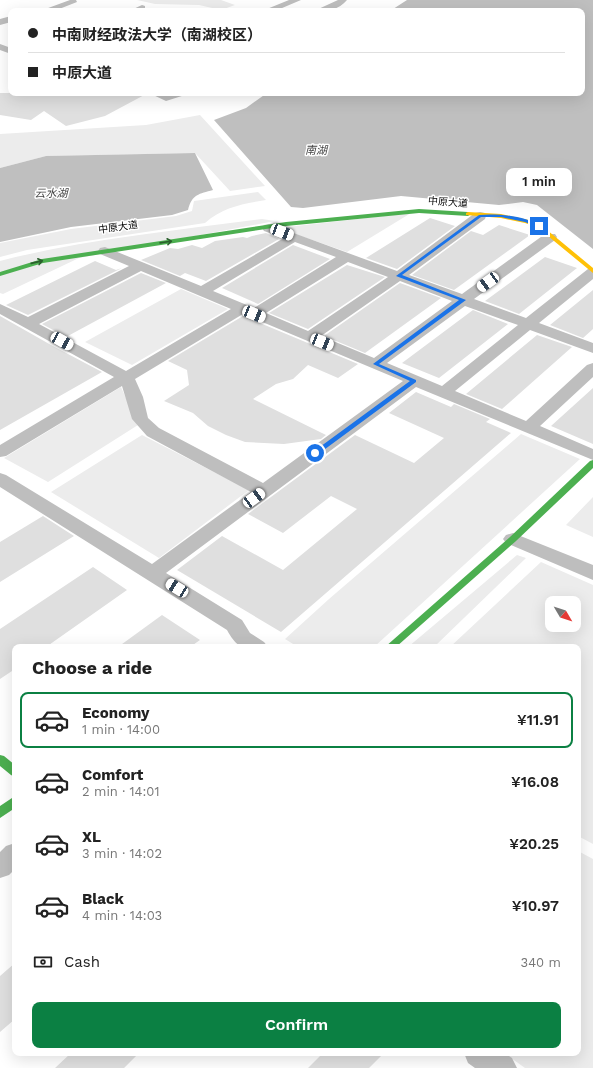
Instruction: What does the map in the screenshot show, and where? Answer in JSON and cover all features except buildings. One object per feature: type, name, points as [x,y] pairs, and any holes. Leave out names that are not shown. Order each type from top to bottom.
[{"type":"main road","name":"中原大道","points":[[0,274],[42,261],[269,222],[286,224],[418,211],[480,216],[501,216],[526,221],[539,226],[550,237],[593,271]]},
{"type":"main road","points":[[393,644],[513,539],[593,463]]},
{"type":"main road","points":[[0,759],[12,769]]},
{"type":"main road","points":[[0,813],[12,803]]},
{"type":"street","points":[[275,8],[297,0]]},
{"type":"street","points":[[328,8],[337,5],[343,0]]},
{"type":"street","points":[[54,8],[73,2]]},
{"type":"street","points":[[161,96],[166,98],[172,96]]},
{"type":"street","points":[[308,337],[399,276],[480,216]]},
{"type":"street","points":[[269,222],[295,238],[593,348]]},
{"type":"street","points":[[375,364],[550,237]]},
{"type":"street","points":[[201,292],[295,238]]},
{"type":"street","points":[[105,251],[247,312],[593,455]]},
{"type":"street","points":[[0,452],[127,378],[346,256]]},
{"type":"street","points":[[30,323],[140,266]]},
{"type":"street","points":[[443,393],[593,271]]},
{"type":"street","points":[[0,308],[30,323],[127,378],[135,397],[140,419],[147,428],[264,491]]},
{"type":"street","points":[[528,428],[593,368]]},
{"type":"street","points":[[153,573],[414,381]]},
{"type":"street","points":[[0,479],[235,625],[243,644]]},
{"type":"street","points":[[513,539],[593,574]]},
{"type":"street","points":[[0,867],[12,857]]},
{"type":"street","points":[[483,1056],[502,1068]]},
{"type":"shaded area","points":[[137,0],[221,0],[235,5],[227,8],[212,8],[199,5],[155,4]]},
{"type":"shaded area","points":[[200,115],[265,186],[230,191],[195,153],[46,156],[0,168],[0,134],[146,125]]},
{"type":"shaded area","points":[[258,192],[266,200],[233,207],[219,213],[205,223],[27,250],[0,257],[0,243],[71,229],[176,216],[192,211],[194,201]]},
{"type":"shaded area","points":[[411,213],[347,252],[278,228]]},
{"type":"shaded area","points":[[262,219],[275,221],[79,258],[3,294],[0,293],[0,261],[32,253],[97,241]]},
{"type":"shaded area","points":[[181,289],[228,309],[132,365],[85,342]]},
{"type":"shaded area","points":[[121,387],[138,425],[48,482],[4,458]]},
{"type":"shaded area","points":[[521,434],[580,459],[377,644],[293,644],[285,639],[329,599]]},
{"type":"shaded area","points":[[142,435],[249,490],[159,558],[51,492]]},
{"type":"shaded area","points":[[593,497],[593,537],[566,525]]},
{"type":"shaded area","points":[[517,555],[526,558],[437,644],[412,644]]},
{"type":"shaded area","points":[[541,562],[593,585],[593,844],[581,838],[581,644],[453,644]]},
{"type":"shaded area","points":[[581,853],[593,859],[593,1068],[525,1068],[508,1056],[581,1056]]},
{"type":"water","name":"南湖","points":[[407,0],[593,0],[593,249],[537,205],[523,202],[499,205],[401,196],[303,208],[291,207],[214,120],[246,108],[263,96],[585,96],[585,8],[395,8]]},
{"type":"water","name":"云水湖","points":[[195,153],[213,190],[200,194],[194,198],[188,210],[172,215],[71,227],[0,242],[0,168],[46,156]]},
{"type":"traffic: fast","points":[[0,274],[42,261],[286,224],[419,211],[468,214]]},
{"type":"traffic: fast","points":[[393,644],[513,539],[593,463]]},
{"type":"traffic: fast","points":[[0,759],[12,769]]},
{"type":"traffic: fast","points":[[0,813],[12,803]]},
{"type":"traffic: slow","points":[[468,214],[501,216],[527,221],[539,226],[593,271]]},
{"type":"route","points":[[315,453],[414,381],[375,364],[463,300],[399,276],[480,216],[501,216],[526,221],[539,226]]}]
